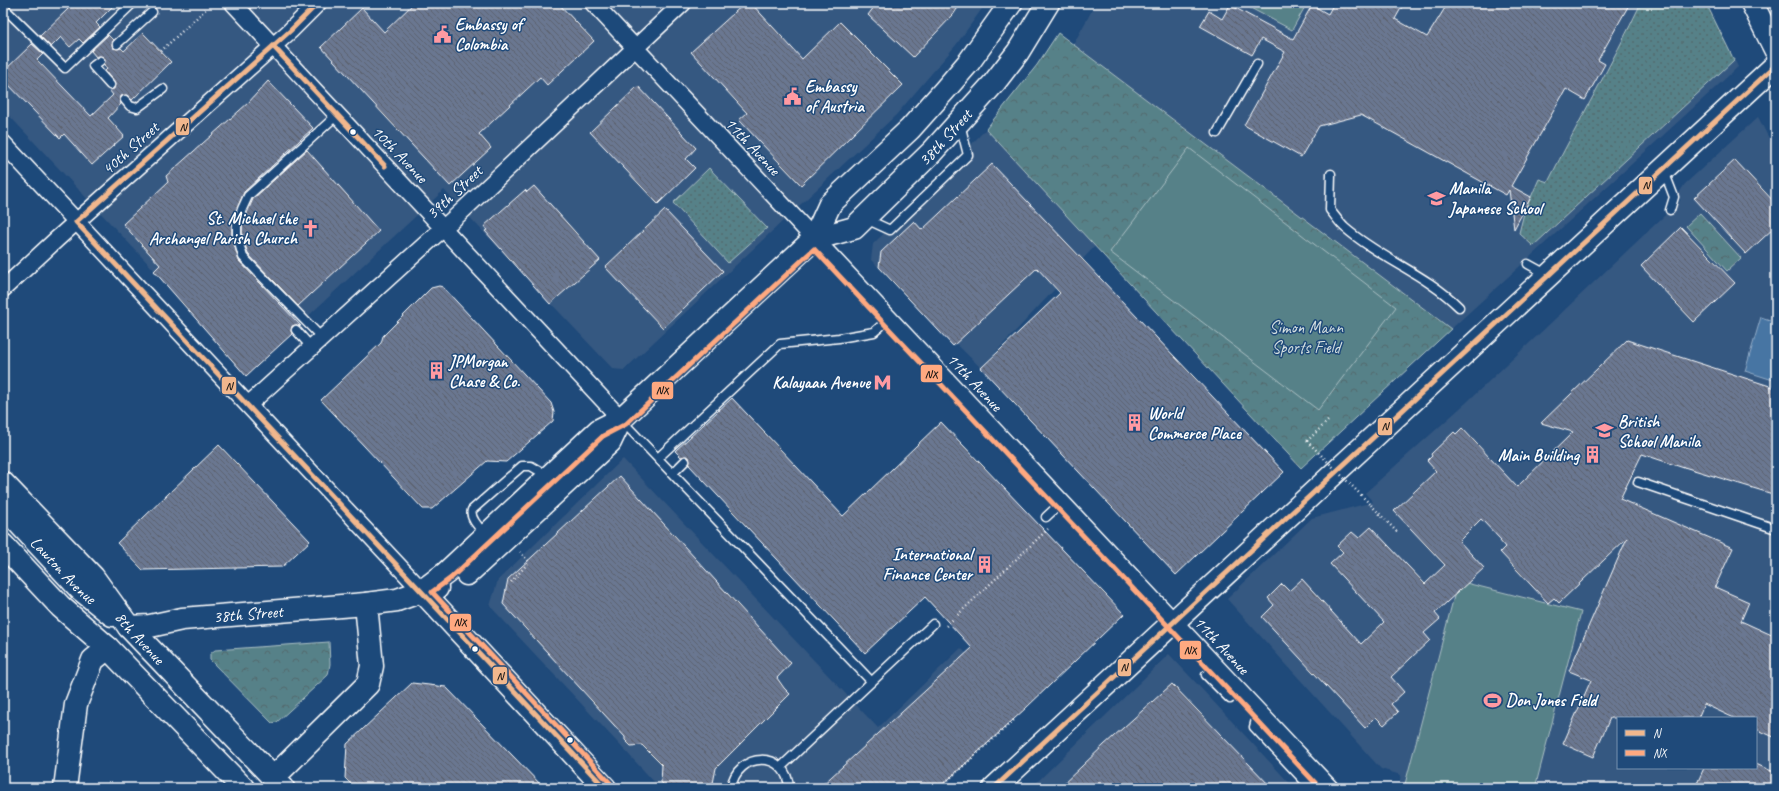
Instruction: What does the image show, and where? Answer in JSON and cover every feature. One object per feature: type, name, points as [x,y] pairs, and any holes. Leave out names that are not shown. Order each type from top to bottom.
[{"type":"main road","name":"38th Street","points":[[422,591],[446,573],[599,430],[621,419],[814,239],[830,204],[910,129],[978,51],[1011,3]]},
{"type":"main road","name":"38th Street","points":[[814,239],[854,228],[960,123],[1018,52],[1048,3]]},
{"type":"main road","points":[[1752,3],[1776,51]]},
{"type":"main road","points":[[1003,784],[1174,622],[1776,65]]},
{"type":"main road","name":"38th Street","points":[[129,627],[150,626],[182,619],[366,604],[397,600],[422,591],[456,584],[610,442],[621,419]]},
{"type":"main road","name":"8th Avenue","points":[[3,483],[93,578],[129,627],[279,783]]},
{"type":"main road","name":"Lawton Avenue","points":[[3,506],[80,589],[129,627]]},
{"type":"main road","name":"Lawton Avenue","points":[[3,524],[84,611],[108,648]]},
{"type":"main road","name":"8th Avenue","points":[[3,545],[61,607],[108,648],[243,788]]},
{"type":"main road","points":[[422,591],[605,788]]},
{"type":"main road","points":[[279,783],[368,684],[372,666],[366,604]]},
{"type":"main road","points":[[65,788],[76,704],[93,660],[108,648]]},
{"type":"street","name":"10th Avenue","points":[[233,3],[621,419]]},
{"type":"street","name":"40th Street","points":[[3,289],[273,46],[318,3]]},
{"type":"street","name":"11th Avenue","points":[[592,3],[1216,666],[1258,712],[1320,786]]},
{"type":"street","name":"39th Street","points":[[248,405],[443,228],[683,3]]},
{"type":"street","points":[[3,143],[422,591]]},
{"type":"lane","points":[[3,7],[65,68],[133,3]]},
{"type":"lane","points":[[117,44],[152,12]]},
{"type":"lane","points":[[100,61],[93,66],[110,85]]},
{"type":"lane","points":[[1217,133],[1257,64]]},
{"type":"lane","points":[[125,100],[130,106],[137,108],[163,89]]},
{"type":"lane","points":[[317,343],[243,257],[237,236],[237,224],[248,196],[337,115]]},
{"type":"lane","points":[[864,218],[890,230],[968,155],[960,123]]},
{"type":"lane","points":[[1664,169],[1674,197],[1670,210]]},
{"type":"lane","points":[[1332,174],[1330,210],[1344,227],[1390,259],[1445,293],[1459,307]]},
{"type":"lane","points":[[1528,264],[1549,275]]},
{"type":"lane","points":[[659,457],[780,344],[839,338],[874,332],[889,319]]},
{"type":"lane","points":[[296,330],[317,343]]},
{"type":"lane","points":[[621,419],[659,457],[870,681]]},
{"type":"lane","points":[[674,473],[685,461]]},
{"type":"lane","points":[[1638,482],[1776,529]]},
{"type":"lane","points":[[1046,517],[1062,502]]},
{"type":"lane","points":[[780,767],[870,681],[933,624]]},
{"type":"lane","points":[[1216,666],[1206,675],[1230,699]]},
{"type":"lane","points":[[731,788],[736,772],[749,762],[766,760],[780,767],[786,774],[790,788]]},
{"type":"path","points":[[161,51],[207,8]]},
{"type":"path","points":[[1329,420],[1307,440],[1397,532]]},
{"type":"path","points":[[940,631],[1053,524]]},
{"type":"path","points":[[511,582],[529,562],[518,550]]},
{"type":"path","points":[[939,788],[1015,719]]},
{"type":"shaded area","points":[[3,3],[986,3],[956,45],[896,115],[624,370],[613,369],[444,190],[249,371],[3,109]]},
{"type":"shaded area","name":"Manila Japanese School","points":[[1096,3],[1707,3],[1738,67],[1451,329],[1073,45]]},
{"type":"shaded area","name":"British School Manila","points":[[1758,117],[1776,152],[1776,788],[1398,788],[1401,775],[1381,769],[1227,599],[1312,518],[1373,502],[1365,493],[1467,402],[1680,201],[1679,193],[1685,184]]},
{"type":"shaded area","points":[[986,129],[1095,246],[981,368],[871,260],[873,244],[932,186]]},
{"type":"shaded area","points":[[1761,317],[1776,322],[1776,381],[1745,371]]},
{"type":"shaded area","points":[[623,459],[878,728],[961,648],[1022,712],[942,788],[660,788],[490,606],[498,580]]},
{"type":"shaded area","points":[[1169,654],[1294,788],[1031,788]]},
{"type":"green space","points":[[1241,3],[1307,3],[1292,30]]},
{"type":"green space","points":[[1641,3],[1706,3],[1734,60],[1533,246],[1519,233],[1524,213],[1539,179],[1548,182]]},
{"type":"green space","name":"Simon Mann Sports Field","points":[[1058,33],[1451,329],[1301,468],[986,129],[1037,65]]},
{"type":"green space","points":[[1189,148],[1396,307],[1318,410],[1110,252]]},
{"type":"green space","points":[[709,168],[767,228],[728,263],[673,203]]},
{"type":"green space","points":[[1700,213],[1741,258],[1727,271],[1686,226]]},
{"type":"green space","name":"Don Jones Field","points":[[1458,581],[1581,612],[1535,788],[1404,788]]},
{"type":"green space","points":[[329,642],[330,664],[328,675],[277,722],[272,723],[210,660],[210,654],[215,650]]},
{"type":"building","points":[[62,3],[116,3],[96,23],[100,27],[83,43],[79,39],[70,47],[61,37],[51,47],[40,36],[68,9]]},
{"type":"building","points":[[414,3],[558,3],[594,41],[547,85],[540,77],[479,134],[491,148],[450,186],[321,47],[362,8],[384,32]]},
{"type":"building","points":[[745,3],[751,3],[802,59],[840,22],[903,85],[801,185],[739,120],[747,113],[691,52]]},
{"type":"building","points":[[877,3],[961,3],[953,15],[913,57],[868,15]]},
{"type":"building","points":[[1334,3],[1404,3],[1395,19],[1427,37],[1448,3],[1630,3],[1598,60],[1605,64],[1585,100],[1566,89],[1511,186],[1531,197],[1514,229],[1509,190],[1506,195],[1361,115],[1319,126],[1301,157],[1244,125],[1285,52],[1261,39],[1252,55],[1200,26],[1209,11],[1222,19],[1230,5],[1293,39],[1312,5],[1328,14]]},
{"type":"building","points":[[143,33],[171,62],[132,100],[127,95],[121,96],[121,104],[108,118],[124,136],[92,165],[64,134],[60,138],[3,79],[3,72],[32,44],[43,54],[37,60],[91,116],[113,95],[109,90],[114,89],[115,84],[105,71],[107,69],[104,65],[104,58],[100,56],[96,57],[91,51],[108,35],[113,40],[113,48],[121,48],[124,51]]},
{"type":"building","points":[[268,81],[313,128],[244,192],[232,222],[232,236],[239,261],[301,326],[292,326],[292,334],[246,376],[154,271],[160,265],[123,224],[168,182],[166,176],[248,103]]},
{"type":"building","points":[[638,86],[696,148],[686,159],[695,168],[658,204],[590,132]]},
{"type":"building","name":"St. Michael the Archangel Parish Church","points":[[307,150],[379,231],[298,306],[248,254],[242,235],[242,225],[253,199]]},
{"type":"building","points":[[1735,160],[1776,204],[1776,226],[1746,254],[1694,198]]},
{"type":"building","name":"World Commerce Place","points":[[992,164],[1284,472],[1176,575],[981,368],[1060,293],[1037,268],[953,346],[879,267],[881,252],[914,221],[922,230]]},
{"type":"building","points":[[534,186],[600,260],[550,304],[485,231],[487,230],[484,226],[525,190],[527,192]]},
{"type":"building","points":[[665,210],[723,271],[663,328],[605,267]]},
{"type":"building","points":[[1681,227],[1735,283],[1694,322],[1641,266]]},
{"type":"building","name":"JPMorgan Chase & Co.","points":[[439,286],[443,287],[551,403],[554,412],[553,421],[506,462],[487,461],[432,509],[423,509],[321,400],[381,343],[383,336],[431,288]]},
{"type":"building","points":[[1627,340],[1776,388],[1776,495],[1642,454],[1620,499],[1733,548],[1715,587],[1749,602],[1741,621],[1776,637],[1776,738],[1757,729],[1757,717],[1732,717],[1704,704],[1698,717],[1610,718],[1593,757],[1563,744],[1591,680],[1569,671],[1627,538],[1559,603],[1554,598],[1548,603],[1500,552],[1505,547],[1500,541],[1501,540],[1481,519],[1459,541],[1484,568],[1435,613],[1440,619],[1424,633],[1430,640],[1391,677],[1404,692],[1391,704],[1398,712],[1384,725],[1376,717],[1365,728],[1262,617],[1274,605],[1268,598],[1282,584],[1289,591],[1302,579],[1361,644],[1384,622],[1330,564],[1343,552],[1337,546],[1352,532],[1359,538],[1371,527],[1425,584],[1445,565],[1394,511],[1436,471],[1427,461],[1432,456],[1431,454],[1454,432],[1456,434],[1462,428],[1517,487],[1573,432],[1541,423]]},
{"type":"building","points":[[732,398],[843,516],[941,422],[1124,614],[1026,708],[939,788],[819,788],[972,648],[925,597],[865,653],[689,465],[689,457],[681,457],[675,451]]},
{"type":"building","points":[[219,445],[310,541],[282,567],[143,570],[117,543]]},
{"type":"building","points":[[620,476],[791,663],[777,678],[790,694],[716,768],[713,783],[707,788],[666,788],[661,782],[662,765],[642,745],[631,746],[625,740],[625,737],[503,604],[508,579]]},
{"type":"building","points":[[412,683],[446,687],[544,788],[355,788],[345,778],[347,744]]},
{"type":"building","points":[[1172,684],[1272,788],[1059,788],[1104,745]]},
{"type":"building","points":[[1757,764],[1776,773],[1776,788],[1695,788],[1704,769],[1757,769]]},
{"type":"transit line","name":"N","points":[[318,3],[290,31],[76,222],[605,788]]},
{"type":"transit line","name":"N","points":[[273,46],[385,166]]},
{"type":"transit line","name":"N","points":[[994,788],[1776,65]]},
{"type":"transit line","name":"NX","points":[[610,783],[432,592],[451,578],[603,436],[626,424],[814,249],[1320,788]]},
{"type":"place","name":"Embassy of Colombia","points":[[442,34]]},
{"type":"place","name":"Embassy of Austria","points":[[792,96]]},
{"type":"place","name":"Manila Japanese School","points":[[1436,198]]},
{"type":"place","name":"St. Michael the Archangel Parish Church","points":[[310,228]]},
{"type":"place","name":"JPMorgan Chase & Co.","points":[[436,371]]},
{"type":"place","name":"Kalayaan Avenue","points":[[883,382]]},
{"type":"place","name":"World Commerce Place","points":[[1135,423]]},
{"type":"place","name":"British School Manila","points":[[1605,431]]},
{"type":"place","name":"Main Building","points":[[1592,455]]},
{"type":"place","name":"International Finance Center","points":[[985,564]]},
{"type":"place","name":"Don Jones Field","points":[[1493,700]]}]
